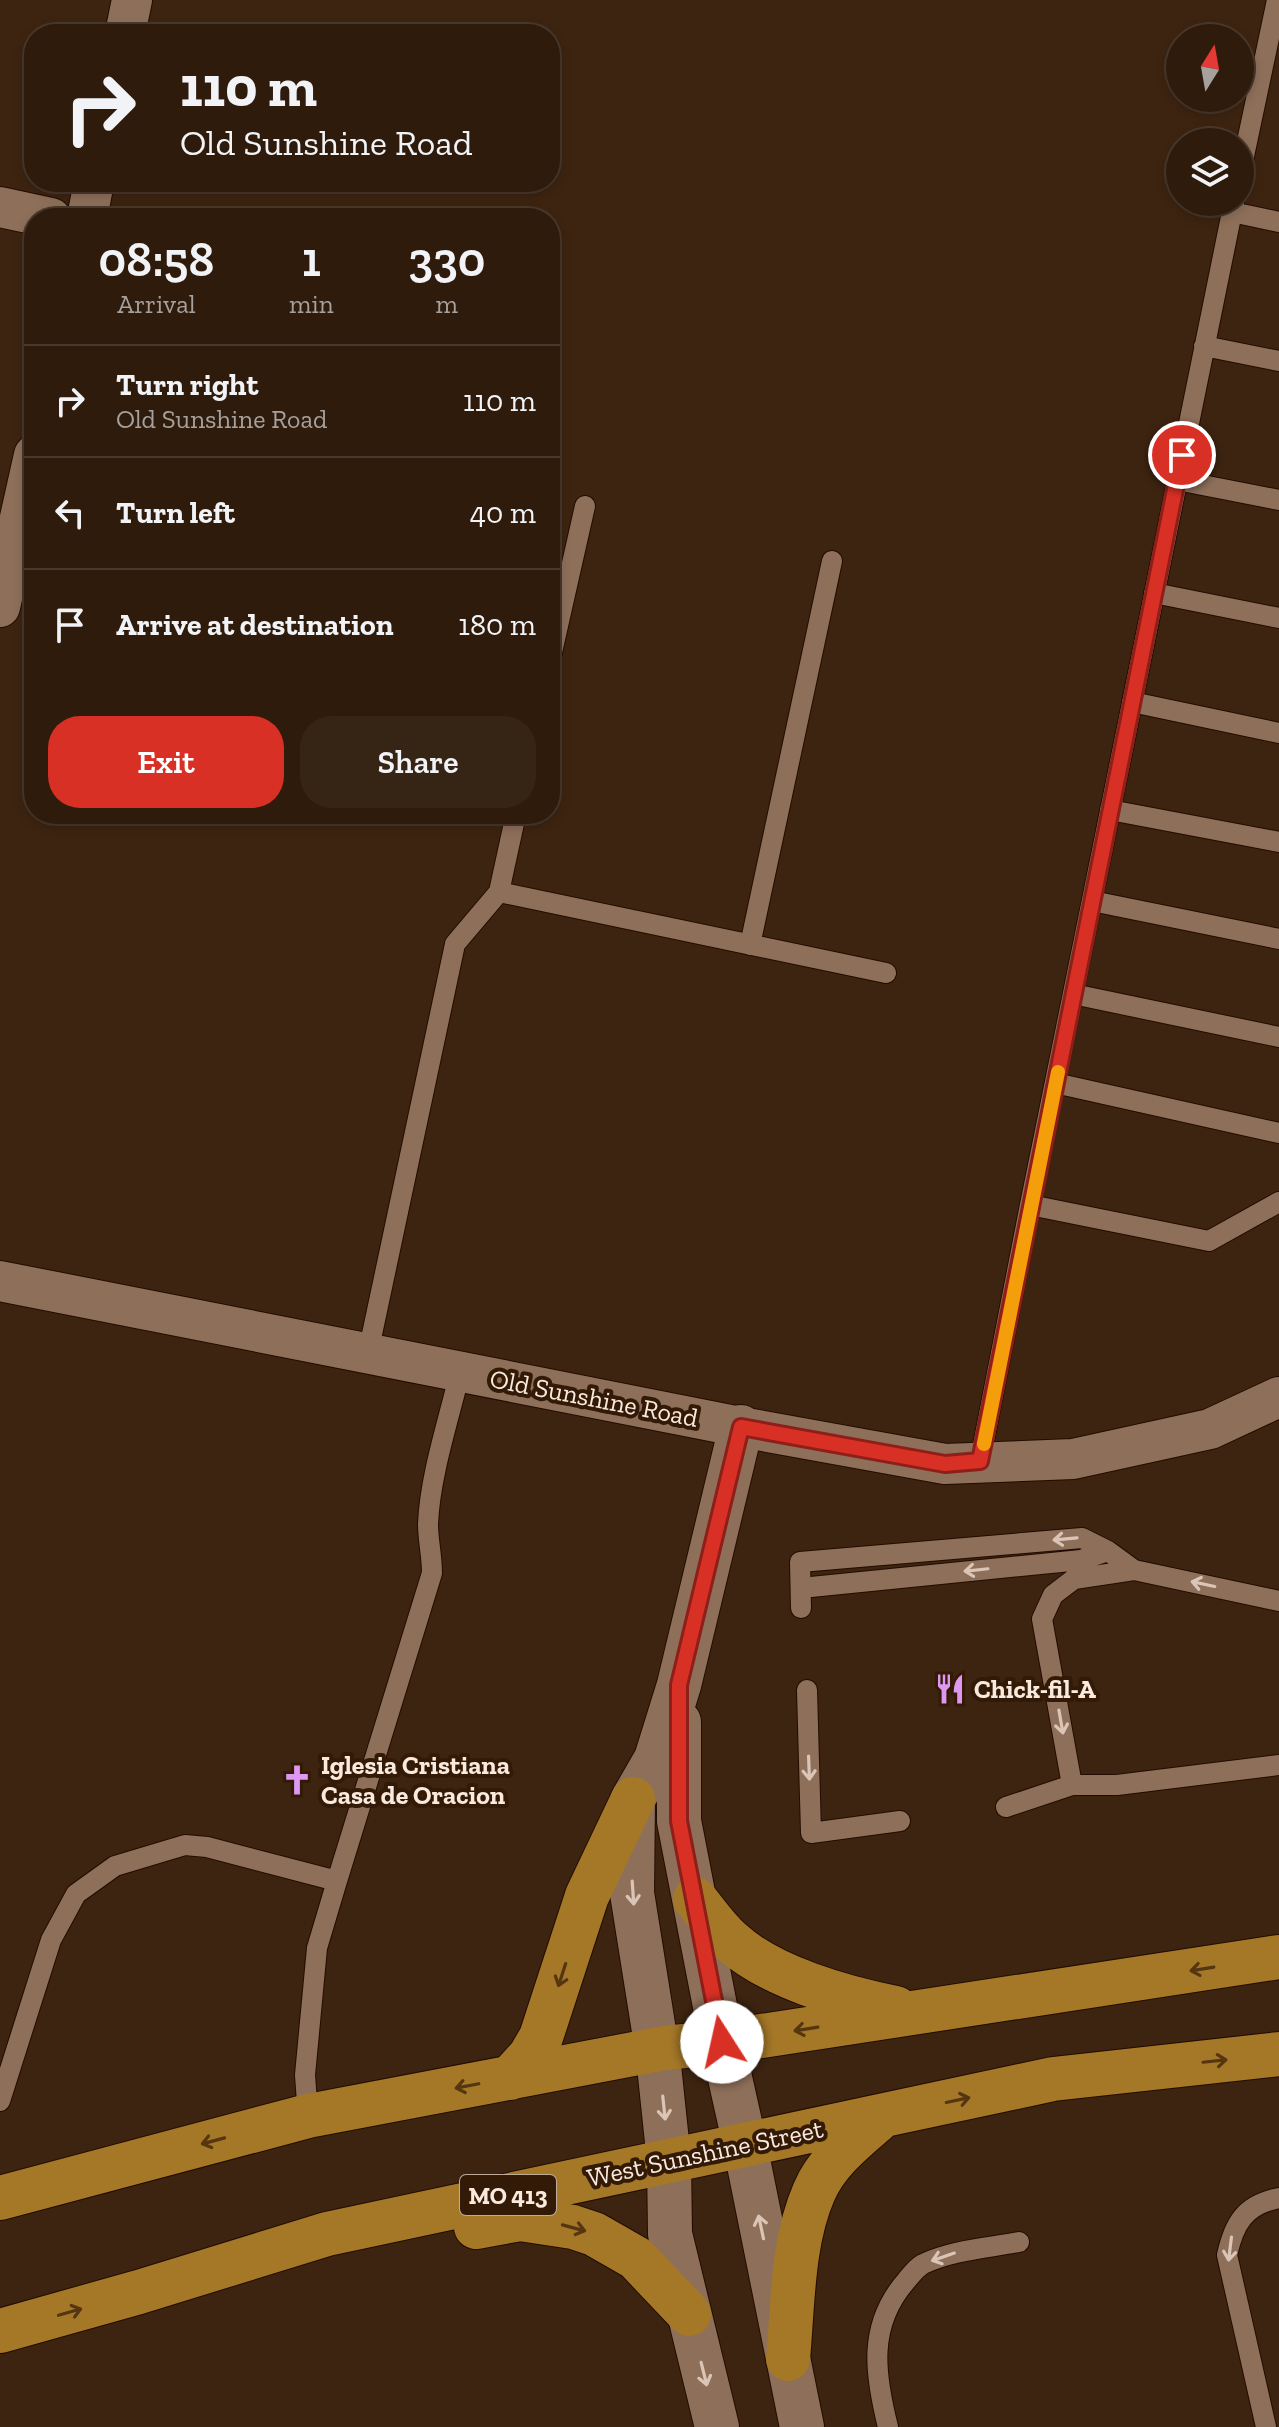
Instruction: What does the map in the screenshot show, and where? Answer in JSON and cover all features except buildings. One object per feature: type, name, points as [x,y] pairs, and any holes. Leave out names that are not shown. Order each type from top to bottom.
[{"type":"main road","points":[[510,2078],[530,2056],[541,2037],[587,1896],[633,1799]]},
{"type":"main road","points":[[695,1899],[731,1942],[768,1966],[867,2002],[918,2012]]},
{"type":"main road","points":[[0,2198],[308,2116],[657,2050],[1279,1957]]},
{"type":"main road","name":"West Sunshine Street","points":[[0,2331],[327,2234],[1053,2079],[1279,2054]]},
{"type":"main road","points":[[788,2359],[801,2239],[814,2190],[839,2154],[882,2116]]},
{"type":"main road","points":[[139,2292],[520,2219],[573,2227],[594,2234],[636,2258],[689,2314]]},
{"type":"street","points":[[127,24],[132,0]]},
{"type":"street","points":[[0,207],[24,212]]},
{"type":"street","points":[[0,607],[24,500]]},
{"type":"street","name":"Old Sunshine Road","points":[[0,1281],[741,1427],[945,1464],[1073,1459],[1210,1429],[1279,1397]]},
{"type":"street","points":[[717,2427],[670,2234],[669,2161],[657,2050],[632,1893],[633,1799],[656,1759],[679,1685],[741,1427]]},
{"type":"street","points":[[679,1685],[679,1821],[802,2427]]},
{"type":"lane","points":[[1252,128],[1273,44],[1277,0]]},
{"type":"lane","points":[[1254,214],[1279,222]]},
{"type":"lane","points":[[980,1461],[1231,216]]},
{"type":"lane","points":[[1204,346],[1279,361]]},
{"type":"lane","points":[[1177,480],[1279,500]]},
{"type":"lane","points":[[560,617],[585,506]]},
{"type":"lane","points":[[750,945],[832,561]]},
{"type":"lane","points":[[1154,593],[1279,618]]},
{"type":"lane","points":[[1132,702],[1279,733]]},
{"type":"lane","points":[[1110,810],[1279,842]]},
{"type":"lane","points":[[368,1353],[455,944],[499,892],[514,824]]},
{"type":"lane","points":[[499,892],[886,973]]},
{"type":"lane","points":[[1092,901],[1279,939]]},
{"type":"lane","points":[[1073,994],[1279,1037]]},
{"type":"lane","points":[[1055,1083],[1279,1133]]},
{"type":"lane","points":[[1030,1205],[1209,1241],[1279,1202]]},
{"type":"lane","points":[[308,2116],[305,2075],[317,1948],[432,1573],[428,1526],[432,1492],[460,1372]]},
{"type":"lane","points":[[801,1598],[800,1562],[1082,1538],[1108,1551],[1134,1570]]},
{"type":"lane","points":[[1072,1785],[1042,1619],[1053,1595],[1074,1579],[1134,1570],[1279,1601]]},
{"type":"lane","points":[[807,1690],[811,1833],[900,1821]]},
{"type":"lane","points":[[1006,1807],[1072,1785],[1117,1785],[1279,1765]]},
{"type":"lane","points":[[0,2101],[51,1940],[76,1894],[115,1866],[185,1845],[207,1847],[337,1881]]},
{"type":"lane","points":[[1266,2427],[1227,2255],[1233,2227],[1254,2207],[1279,2198]]},
{"type":"lane","points":[[888,2427],[877,2383],[878,2336],[892,2297],[919,2266],[949,2254],[1019,2242]]},
{"type":"slow traffic","points":[[984,1444],[1058,1072]]},
{"type":"place","name":"Chick-fil-A","points":[[950,1689]]},
{"type":"place","name":"Iglesia Cristiana Casa de Oracion","points":[[297,1780]]},
{"type":"route","points":[[722,2042],[679,1821],[679,1685],[741,1427],[945,1464],[980,1461],[1182,455]]}]
